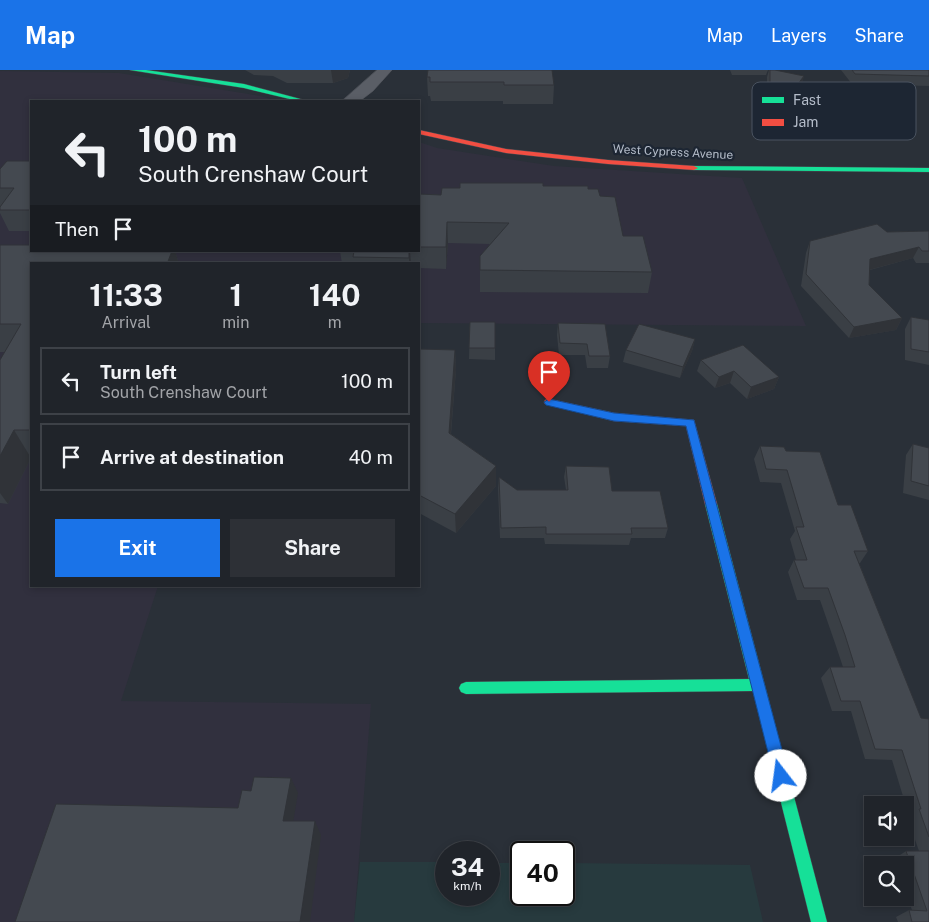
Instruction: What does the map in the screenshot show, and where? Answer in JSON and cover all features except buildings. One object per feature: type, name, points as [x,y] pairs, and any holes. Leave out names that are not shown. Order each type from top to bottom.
[{"type":"street","points":[[133,70],[244,86],[301,100]]},
{"type":"street","points":[[351,100],[368,88],[385,70]]},
{"type":"street","name":"West Cypress Avenue","points":[[420,132],[506,150],[608,162],[712,169],[929,170]]},
{"type":"street","points":[[549,402],[614,417],[690,423],[819,922]]},
{"type":"street","points":[[466,688],[758,684]]},
{"type":"shaded area","points":[[0,71],[119,73],[274,100],[30,100],[30,252],[420,252],[420,142],[437,148],[554,166],[742,178],[806,326],[420,323],[420,262],[30,262],[30,587],[158,587],[121,701],[371,704],[354,922],[0,922]]},
{"type":"green space","points":[[360,862],[435,862],[435,906],[500,906],[500,863],[510,863],[510,906],[575,906],[575,863],[750,865],[763,922],[354,922]]},
{"type":"traffic: fast","points":[[133,70],[244,86],[301,100]]},
{"type":"traffic: fast","points":[[694,168],[929,170]]},
{"type":"traffic: fast","points":[[711,504],[819,922]]},
{"type":"traffic: fast","points":[[466,688],[758,685]]},
{"type":"traffic: jam","points":[[420,132],[506,151],[608,162],[694,168]]},
{"type":"traffic: jam","points":[[549,402],[614,417],[690,423],[711,504]]},
{"type":"route","points":[[549,402],[614,417],[690,423],[781,776]]}]
